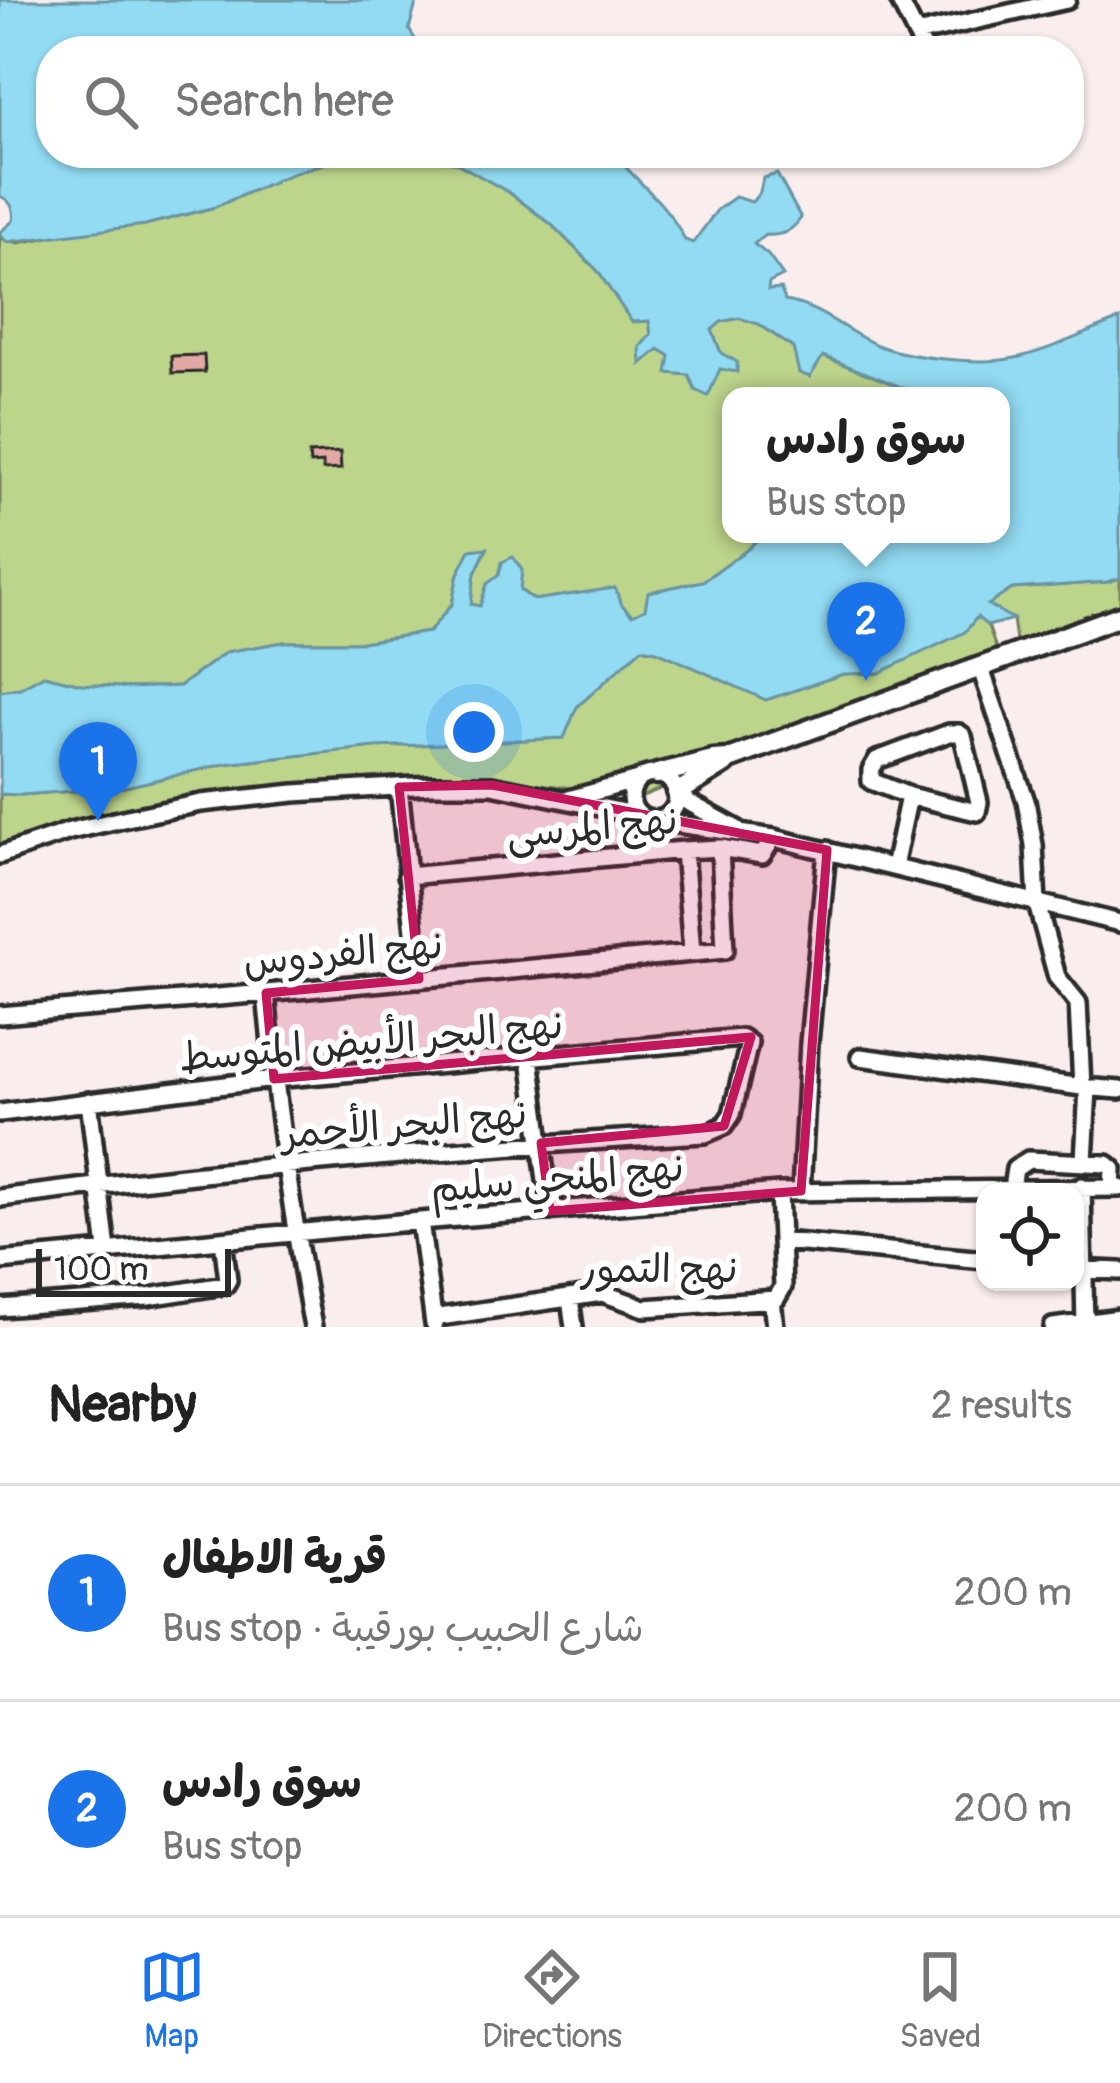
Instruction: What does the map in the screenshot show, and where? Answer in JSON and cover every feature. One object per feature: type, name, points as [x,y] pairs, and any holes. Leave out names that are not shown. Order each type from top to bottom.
[{"type":"main road","points":[[677,795],[729,760],[1120,616]]},
{"type":"main road","points":[[648,777],[729,760]]},
{"type":"street","points":[[899,0],[917,36]]},
{"type":"street","points":[[941,36],[1066,0]]},
{"type":"street","points":[[981,669],[1032,824],[1037,904],[1058,980],[1078,1003],[1085,1088],[1084,1161]]},
{"type":"street","points":[[959,733],[979,811],[909,796],[871,781],[873,765],[908,747],[959,733]]},
{"type":"street","points":[[638,815],[630,797],[648,777]]},
{"type":"street","points":[[562,801],[648,777],[670,780],[677,795],[745,833]]},
{"type":"street","points":[[0,855],[70,831],[201,803],[294,793],[492,785],[657,820],[774,838],[1120,923]]},
{"type":"street","points":[[399,787],[418,979]]},
{"type":"street","points":[[657,820],[673,811],[677,795]]},
{"type":"street","points":[[894,867],[909,796]]},
{"type":"street","name":"نهج المرسى","points":[[407,876],[684,850],[720,848],[763,855],[774,838]]},
{"type":"street","points":[[684,850],[692,952],[725,950],[720,848]]},
{"type":"street","points":[[801,1190],[827,850]]},
{"type":"street","name":"نهج الفردوس","points":[[0,1015],[692,952]]},
{"type":"street","points":[[266,993],[295,1234],[313,1327]]},
{"type":"street","name":"نهج البحر الأبيض المتوسط","points":[[0,1113],[274,1079],[748,1041]]},
{"type":"street","name":"نهج البحر الأحمر","points":[[0,1198],[541,1143],[705,1133],[724,1126],[732,1114],[748,1041]]},
{"type":"street","points":[[530,1058],[550,1210]]},
{"type":"street","points":[[860,1058],[1120,1090]]},
{"type":"street","points":[[89,1101],[107,1250]]},
{"type":"street","points":[[1012,1183],[1020,1163],[1028,1160],[1084,1161],[1112,1167],[1116,1188]]},
{"type":"street","name":"نهج المنجي سليم","points":[[1084,1186],[1116,1188]]},
{"type":"street","name":"نهج المنجي سليم","points":[[0,1261],[801,1190],[976,1188]]},
{"type":"street","name":"نهج التمور","points":[[431,1324],[602,1294],[645,1308],[772,1300],[781,1295],[783,1287],[779,1192]]},
{"type":"street","points":[[420,1221],[431,1324]]},
{"type":"street","points":[[0,1308],[148,1297],[225,1285],[223,1240]]},
{"type":"street","points":[[782,1241],[976,1259]]},
{"type":"street","points":[[1084,1269],[1120,1271]]},
{"type":"street","points":[[1082,1291],[1085,1325]]},
{"type":"street","points":[[570,1299],[574,1327]]},
{"type":"street","points":[[772,1300],[775,1327]]},
{"type":"street","points":[[1053,1327],[1120,1318]]},
{"type":"highlighted area","points":[[492,785],[827,850],[801,1191],[550,1211],[541,1143],[724,1126],[751,1037],[274,1079],[266,993],[419,979],[399,787]]},
{"type":"green space","points":[[309,168],[466,168],[551,224],[597,270],[632,322],[649,321],[651,334],[642,363],[659,349],[671,356],[668,373],[689,375],[721,353],[712,330],[721,322],[739,318],[759,324],[793,348],[901,387],[722,387],[722,543],[754,543],[703,581],[649,592],[646,610],[632,615],[614,589],[534,600],[499,575],[480,607],[470,604],[475,573],[487,549],[471,550],[458,574],[452,604],[429,632],[362,642],[284,642],[227,652],[180,686],[130,688],[44,675],[20,688],[0,691],[0,235],[19,243],[145,225],[215,207]]},
{"type":"green space","points":[[1120,578],[1120,612],[1017,649],[1013,619],[987,605],[1012,589]]},
{"type":"green space","points":[[977,617],[988,626],[997,651],[643,796],[521,782],[378,781],[296,787],[0,852],[0,794],[125,787],[224,764],[375,747],[563,738],[577,707],[642,648],[766,700],[843,674],[879,673]]},
{"type":"water","points":[[0,0],[417,0],[409,29],[413,36],[36,36],[36,168],[309,168],[215,207],[145,225],[7,242],[0,232],[13,221],[13,213],[0,196]]},
{"type":"water","points":[[466,168],[627,168],[685,240],[693,243],[717,210],[735,197],[752,202],[763,178],[777,174],[801,218],[786,232],[765,235],[754,244],[783,276],[769,283],[768,290],[781,289],[785,301],[821,313],[877,345],[907,354],[964,360],[1015,358],[1120,319],[1120,578],[1012,589],[988,605],[1013,619],[988,626],[977,617],[965,632],[879,673],[843,674],[766,700],[642,648],[577,707],[564,738],[375,747],[224,764],[125,787],[0,794],[0,691],[20,688],[44,675],[130,688],[180,686],[226,652],[284,642],[362,642],[429,632],[452,604],[458,574],[470,550],[487,548],[475,573],[471,604],[480,606],[487,584],[499,575],[502,562],[513,557],[522,570],[520,590],[534,600],[615,588],[632,615],[645,609],[648,592],[703,581],[754,543],[1010,543],[1010,387],[901,387],[823,356],[810,377],[799,373],[793,348],[759,324],[739,318],[721,322],[712,330],[721,353],[737,362],[737,372],[720,369],[708,396],[695,390],[689,375],[667,373],[670,356],[659,349],[641,364],[640,347],[651,334],[649,321],[632,322],[597,270],[551,224]]},
{"type":"building","points":[[204,355],[205,372],[172,373],[171,356]]},
{"type":"building","points":[[340,452],[341,469],[323,470],[323,463],[310,464],[309,454]]},
{"type":"place","name":"سوق رادس","points":[[866,681]]},
{"type":"place","name":"قرية الاطفال","points":[[98,821]]}]
